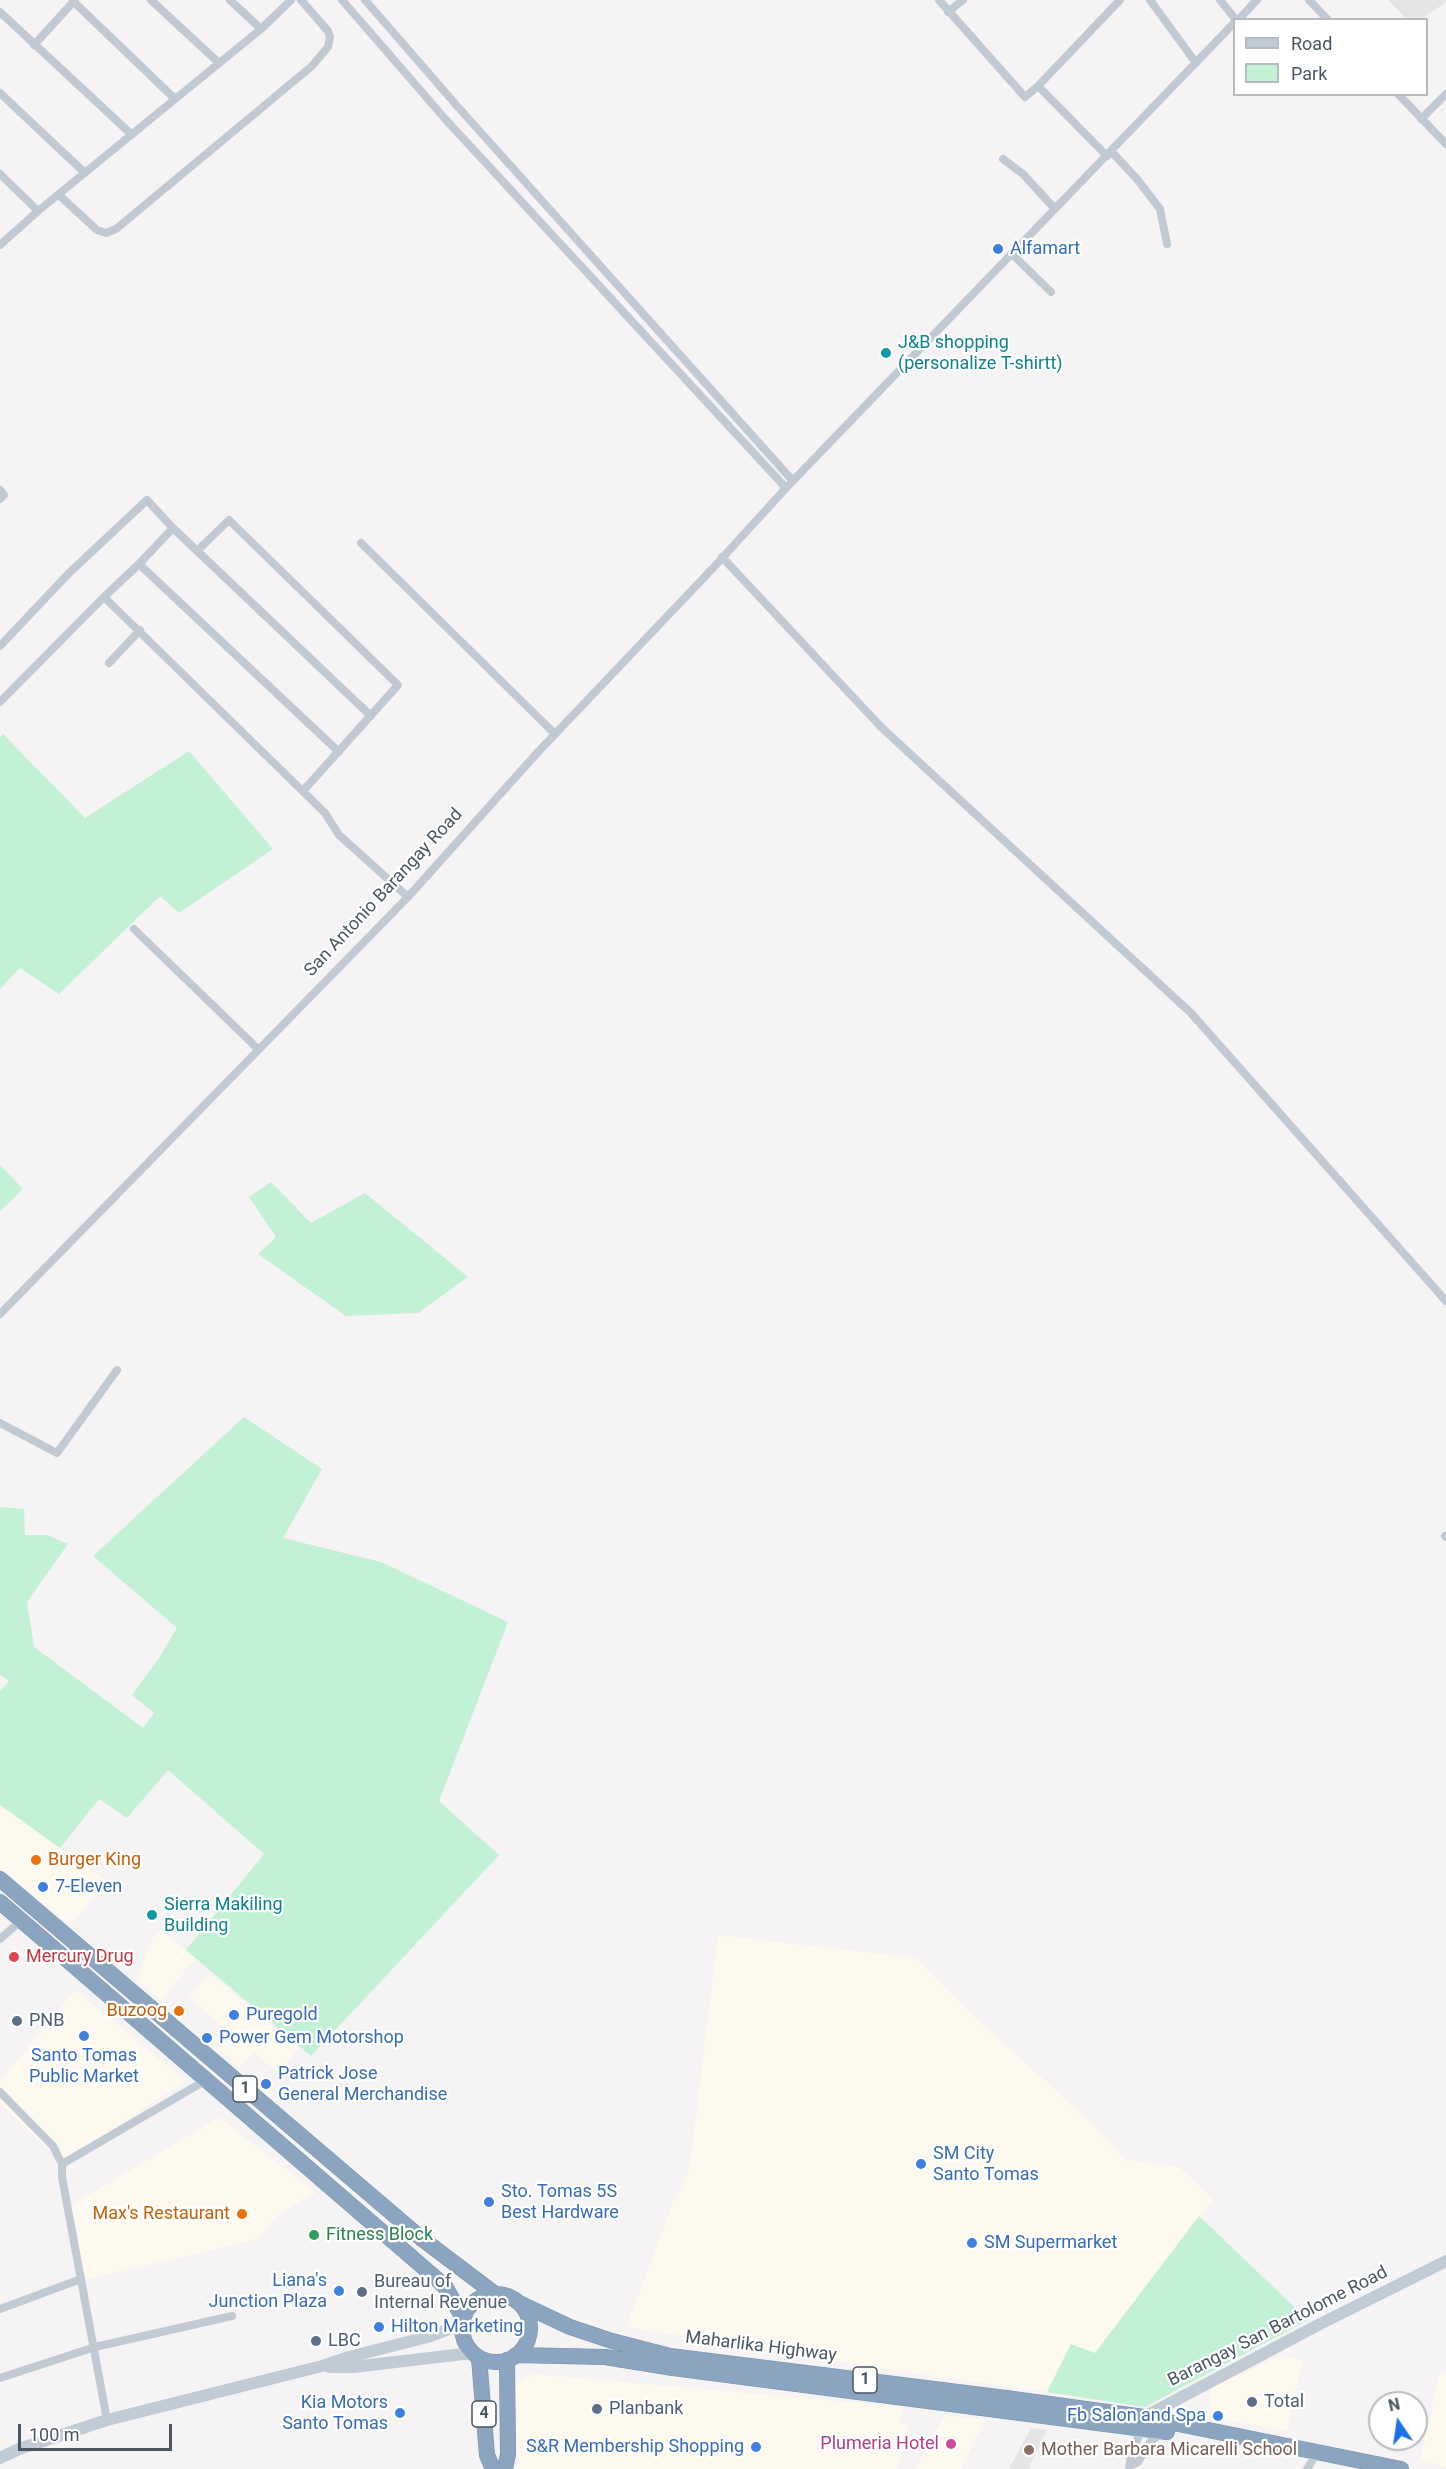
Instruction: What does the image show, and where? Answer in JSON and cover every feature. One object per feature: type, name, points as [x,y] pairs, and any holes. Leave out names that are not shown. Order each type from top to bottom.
[{"type":"highway","name":"1","points":[[0,1879],[421,2238],[495,2294],[509,2297],[519,2304]]},
{"type":"highway","name":"1","points":[[0,1902],[208,2079],[438,2280],[446,2288],[463,2321],[463,2339],[476,2355],[493,2362],[512,2358]]},
{"type":"highway","points":[[463,2321],[475,2301],[495,2294]]},
{"type":"highway","points":[[512,2358],[526,2345],[530,2332],[528,2316],[519,2304]]},
{"type":"highway","name":"Maharlika Highway","points":[[519,2304],[555,2321],[601,2338],[670,2356],[1006,2398],[1138,2424],[1163,2432],[1218,2434]]},
{"type":"highway","name":"4","points":[[476,2355],[487,2455],[493,2469]]},
{"type":"highway","name":"Maharlika Highway","points":[[512,2358],[605,2357],[673,2368],[1218,2434],[1318,2451],[1401,2469]]},
{"type":"highway","name":"4","points":[[505,2469],[508,2454],[512,2358]]},
{"type":"main road","name":"Barangay San Bartolome Road","points":[[1138,2424],[1320,2324],[1446,2261]]},
{"type":"main road","points":[[0,2458],[19,2449],[107,2420],[431,2336],[463,2321]]},
{"type":"main road","points":[[322,2366],[353,2367],[476,2355]]},
{"type":"street","points":[[151,0],[219,63]]},
{"type":"street","points":[[230,0],[261,29]]},
{"type":"street","points":[[0,245],[131,134],[261,29],[291,0]]},
{"type":"street","points":[[59,195],[97,230],[106,233],[116,229],[312,66],[328,48],[330,38],[328,31],[301,0]]},
{"type":"street","points":[[342,0],[447,121],[786,488]]},
{"type":"street","points":[[365,0],[458,108],[793,481]]},
{"type":"street","points":[[939,0],[1025,97],[1120,0]]},
{"type":"street","points":[[948,12],[963,0]]},
{"type":"street","points":[[1150,0],[1196,63]]},
{"type":"street","points":[[1220,0],[1234,18]]},
{"type":"street","name":"San Antonio Barangay Road","points":[[1239,18],[1257,0]]},
{"type":"street","points":[[1309,0],[1326,18]]},
{"type":"street","points":[[34,45],[74,1],[175,99]]},
{"type":"street","points":[[0,12],[131,134]]},
{"type":"street","name":"San Antonio Barangay Road","points":[[0,1314],[408,897],[555,734],[786,488],[1233,24]]},
{"type":"street","points":[[1038,86],[1137,179],[1160,209],[1167,244]]},
{"type":"street","points":[[0,93],[85,173]]},
{"type":"street","points":[[1421,119],[1446,94]]},
{"type":"street","points":[[1400,96],[1446,144]]},
{"type":"street","points":[[1003,159],[1023,174],[1055,209]]},
{"type":"street","points":[[0,174],[39,211]]},
{"type":"street","points":[[1012,254],[1051,292]]},
{"type":"street","points":[[0,490],[4,495],[0,499]]},
{"type":"street","points":[[0,646],[68,574],[147,500],[173,528],[371,716]]},
{"type":"street","points":[[197,551],[230,520],[398,685],[303,791]]},
{"type":"street","points":[[0,702],[140,564],[173,528]]},
{"type":"street","points":[[361,543],[555,734]]},
{"type":"street","points":[[722,557],[881,727],[1191,1013],[1446,1301]]},
{"type":"street","points":[[140,564],[339,752]]},
{"type":"street","points":[[104,597],[325,813],[339,835],[408,897]]},
{"type":"street","points":[[109,663],[140,630]]},
{"type":"street","points":[[134,929],[258,1048]]},
{"type":"street","points":[[0,1423],[57,1453],[117,1370]]},
{"type":"street","points":[[0,1939],[34,1907]]},
{"type":"street","points":[[62,2164],[208,2079]]},
{"type":"street","points":[[0,2092],[53,2146],[62,2164],[62,2177],[107,2420]]},
{"type":"street","points":[[0,2309],[81,2279]]},
{"type":"street","points":[[0,2378],[94,2347],[232,2316]]},
{"type":"street","points":[[1130,2467],[1138,2424]]},
{"type":"street","points":[[1130,2467],[1138,2462],[1151,2442],[1163,2432]]},
{"type":"street","points":[[1306,2469],[1318,2451]]},
{"type":"shaded area","points":[[1388,0],[1446,0],[1423,18],[1406,18]]},
{"type":"shaded area","points":[[0,1805],[108,1882],[70,1925],[0,1868]]},
{"type":"shaded area","points":[[161,1930],[196,1957],[162,2000],[136,1980],[153,1938]]},
{"type":"shaded area","name":"SM City Santo Tomas","points":[[718,1935],[916,1958],[966,2009],[1084,2116],[1126,2160],[1179,2167],[1213,2200],[1094,2354],[1071,2344],[1047,2392],[910,2373],[626,2327],[673,2203],[689,2172]]},
{"type":"shaded area","name":"Puregold","points":[[209,1973],[299,2048],[278,2073],[254,2052],[240,2068],[217,2048],[230,2032],[189,1998]]},
{"type":"shaded area","name":"Santo Tomas Public Market","points":[[75,1990],[186,2081],[63,2162],[0,2104],[0,2081]]},
{"type":"shaded area","points":[[219,2117],[316,2193],[280,2213],[258,2239],[85,2280],[70,2206]]},
{"type":"shaded area","name":"Total","points":[[1280,2356],[1303,2360],[1287,2431],[1208,2417],[1212,2387]]},
{"type":"shaded area","points":[[1446,2371],[1446,2467],[1420,2461],[1422,2451],[1428,2451],[1428,2425],[1439,2375]]},
{"type":"shaded area","name":"S&R Membership Shopping","points":[[533,2374],[903,2407],[900,2423],[909,2425],[897,2469],[518,2469],[515,2384]]},
{"type":"shaded area","name":"Plumeria Hotel","points":[[945,2415],[985,2420],[961,2469],[915,2469]]},
{"type":"shaded area","name":"Mother Barbara Micarelli School","points":[[1031,2428],[1047,2430],[1028,2469],[1009,2469]]},
{"type":"green space","points":[[3,734],[85,818],[189,751],[273,849],[179,913],[160,896],[59,994],[20,968],[0,989],[0,737]]},
{"type":"green space","points":[[0,1165],[23,1189],[0,1211]]},
{"type":"green space","points":[[271,1182],[311,1223],[365,1193],[468,1277],[418,1313],[346,1316],[258,1254],[276,1237],[249,1197]]},
{"type":"green space","points":[[244,1417],[322,1469],[283,1538],[381,1562],[508,1622],[439,1801],[499,1855],[311,2056],[186,1950],[264,1854],[168,1770],[127,1818],[99,1799],[60,1848],[0,1805],[0,1691],[9,1681],[0,1675],[0,1507],[24,1509],[25,1535],[47,1535],[68,1544],[27,1602],[34,1647],[143,1728],[154,1713],[132,1695],[177,1628],[93,1556]]},
{"type":"green space","points":[[1199,2216],[1308,2320],[1145,2407],[1047,2392],[1071,2344],[1095,2353]]},
{"type":"place","name":"Alfamart","points":[[998,249]]},
{"type":"place","name":"J&B shopping (personalize T-shirtt)","points":[[886,353]]},
{"type":"place","name":"Burger King","points":[[36,1860]]},
{"type":"place","name":"7-Eleven","points":[[43,1887]]},
{"type":"place","name":"Sierra Makiling Building","points":[[152,1915]]},
{"type":"place","name":"Mercury Drug","points":[[14,1957]]},
{"type":"place","name":"Buzoog","points":[[179,2011]]},
{"type":"place","name":"Puregold","points":[[234,2015]]},
{"type":"place","name":"PNB","points":[[17,2021]]},
{"type":"place","name":"Santo Tomas Public Market","points":[[84,2036]]},
{"type":"place","name":"Power Gem Motorshop","points":[[207,2038]]},
{"type":"place","name":"Patrick Jose General Merchandise","points":[[266,2084]]},
{"type":"place","name":"SM City Santo Tomas","points":[[921,2164]]},
{"type":"place","name":"Sto. Tomas 5S Best Hardware","points":[[489,2202]]},
{"type":"place","name":"Max's Restaurant","points":[[242,2214]]},
{"type":"place","name":"Fitness Block","points":[[314,2235]]},
{"type":"place","name":"SM Supermarket","points":[[972,2243]]},
{"type":"place","name":"Liana's Junction Plaza","points":[[339,2291]]},
{"type":"place","name":"Bureau of Internal Revenue","points":[[362,2292]]},
{"type":"place","name":"Hilton Marketing","points":[[379,2327]]},
{"type":"place","name":"LBC","points":[[316,2341]]},
{"type":"place","name":"Total","points":[[1252,2402]]},
{"type":"place","name":"Planbank","points":[[597,2409]]},
{"type":"place","name":"Kia Motors Santo Tomas","points":[[400,2413]]},
{"type":"place","name":"Fb Salon and Spa","points":[[1218,2416]]},
{"type":"place","name":"Plumeria Hotel","points":[[951,2444]]},
{"type":"place","name":"S&R Membership Shopping","points":[[756,2447]]},
{"type":"place","name":"Mother Barbara Micarelli School","points":[[1029,2450]]}]
